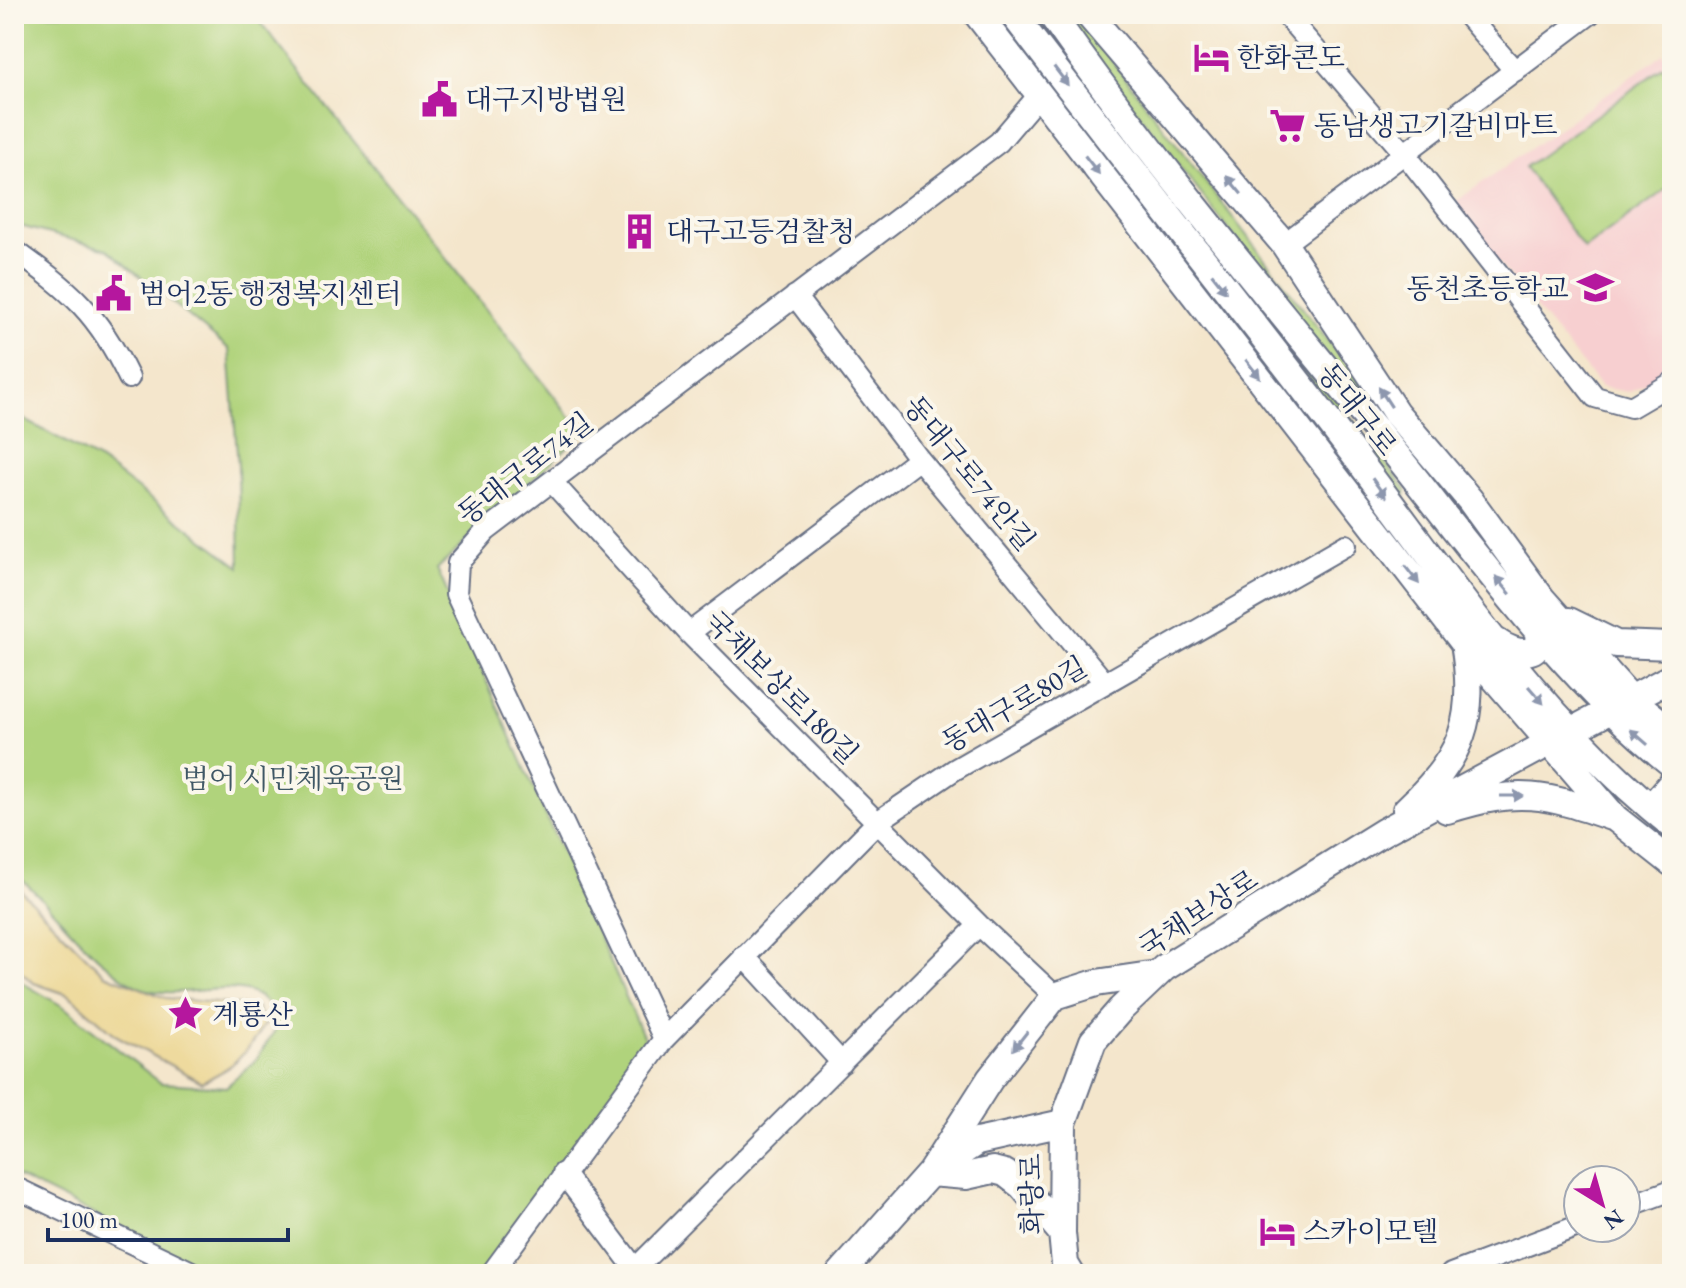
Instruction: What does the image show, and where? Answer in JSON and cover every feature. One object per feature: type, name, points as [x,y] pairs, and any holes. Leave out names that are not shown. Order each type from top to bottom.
[{"type":"main road","name":"동대구로","points":[[977,14],[1038,96],[1476,639],[1559,737],[1667,821]]},
{"type":"main road","name":"동대구로","points":[[1013,14],[1364,468],[1476,639]]},
{"type":"main road","name":"동대구로","points":[[1051,14],[1282,316],[1672,764]]},
{"type":"main road","name":"동대구로","points":[[1088,14],[1284,244],[1396,413],[1470,500],[1538,610]]},
{"type":"main road","points":[[1383,832],[1419,799],[1450,760],[1468,722],[1476,639],[1513,654],[1526,653],[1536,645],[1538,610],[1616,644],[1672,646]]},
{"type":"main road","name":"국채보상로","points":[[1063,1123],[1093,1041],[1157,974],[1383,832],[1672,677]]},
{"type":"main road","points":[[1619,704],[1672,732]]},
{"type":"main road","points":[[1559,737],[1615,818],[1672,863]]},
{"type":"main road","points":[[1667,821],[1660,797],[1672,783]]},
{"type":"main road","points":[[1383,832],[1492,796],[1553,796],[1615,818]]},
{"type":"main road","points":[[840,1274],[930,1173],[990,1079],[1055,996],[1096,983],[1157,974]]},
{"type":"main road","points":[[930,1173],[977,1142],[1063,1123]]},
{"type":"main road","name":"화랑로","points":[[1063,1123],[1062,1233],[1065,1271]]},
{"type":"main road","points":[[930,1173],[966,1176],[993,1170],[1005,1173],[1022,1186],[1062,1233]]},
{"type":"street","points":[[1285,14],[1405,154],[1595,397],[1631,407],[1672,383]]},
{"type":"street","points":[[1466,14],[1515,71]]},
{"type":"street","points":[[1284,244],[1590,14]]},
{"type":"street","name":"동대구로74길","points":[[664,1039],[456,594],[458,563],[466,549],[552,482],[999,142],[1038,96]]},
{"type":"street","points":[[14,250],[72,292],[112,343],[129,378]]},
{"type":"street","name":"동대구로74안길","points":[[795,296],[919,459],[1105,683]]},
{"type":"street","points":[[689,633],[919,459]]},
{"type":"street","name":"국채보상로180길","points":[[552,482],[689,633],[979,925],[1055,996]]},
{"type":"street","name":"동대구로80길","points":[[491,1274],[664,1039],[877,822],[954,770],[1346,545]]},
{"type":"street","points":[[563,1173],[634,1272],[979,925]]},
{"type":"street","points":[[744,956],[842,1063]]},
{"type":"street","points":[[14,1187],[196,1274]]},
{"type":"street","points":[[1642,1201],[1672,1190]]},
{"type":"street","points":[[1451,1274],[1562,1232]]},
{"type":"shaded area","name":"동천초등학교","points":[[1663,54],[1672,66],[1672,370],[1628,392],[1601,387],[1451,205]]},
{"type":"green space","name":"범어 시민체육공원","points":[[14,14],[273,14],[261,23],[583,433],[437,569],[648,1047],[480,1274],[214,1274],[14,1175],[14,978],[64,1007],[161,1083],[226,1087],[256,1060],[277,1027],[270,1007],[257,995],[221,989],[159,992],[141,988],[125,979],[92,952],[14,873],[14,414],[99,460],[240,567],[238,466],[229,349],[107,249],[20,226],[14,219]]},
{"type":"green space","points":[[997,14],[1002,14],[1380,508],[1373,507],[997,23]]},
{"type":"green space","points":[[1025,14],[1039,14],[1406,489],[1405,496],[1398,494]]},
{"type":"green space","points":[[1061,14],[1076,14],[1425,467],[1424,473],[1417,472]]},
{"type":"green space","points":[[1663,67],[1672,79],[1672,185],[1584,249],[1525,167]]},
{"type":"sand","points":[[14,884],[104,974],[166,998],[256,1007],[265,1023],[239,1058],[201,1082],[117,1036],[69,995],[34,983],[14,966]]},
{"type":"place","name":"한화콘도","points":[[1211,57]]},
{"type":"place","name":"대구지방법원","points":[[439,99]]},
{"type":"place","name":"동남생고기갈비마트","points":[[1288,125]]},
{"type":"place","name":"대구고등검찰청","points":[[640,231]]},
{"type":"place","name":"동천초등학교","points":[[1595,288]]},
{"type":"place","name":"범어2동 행정복지센터","points":[[113,293]]},
{"type":"place","name":"계룡산","points":[[186,1014]]},
{"type":"place","name":"스카이모텔","points":[[1277,1231]]}]
